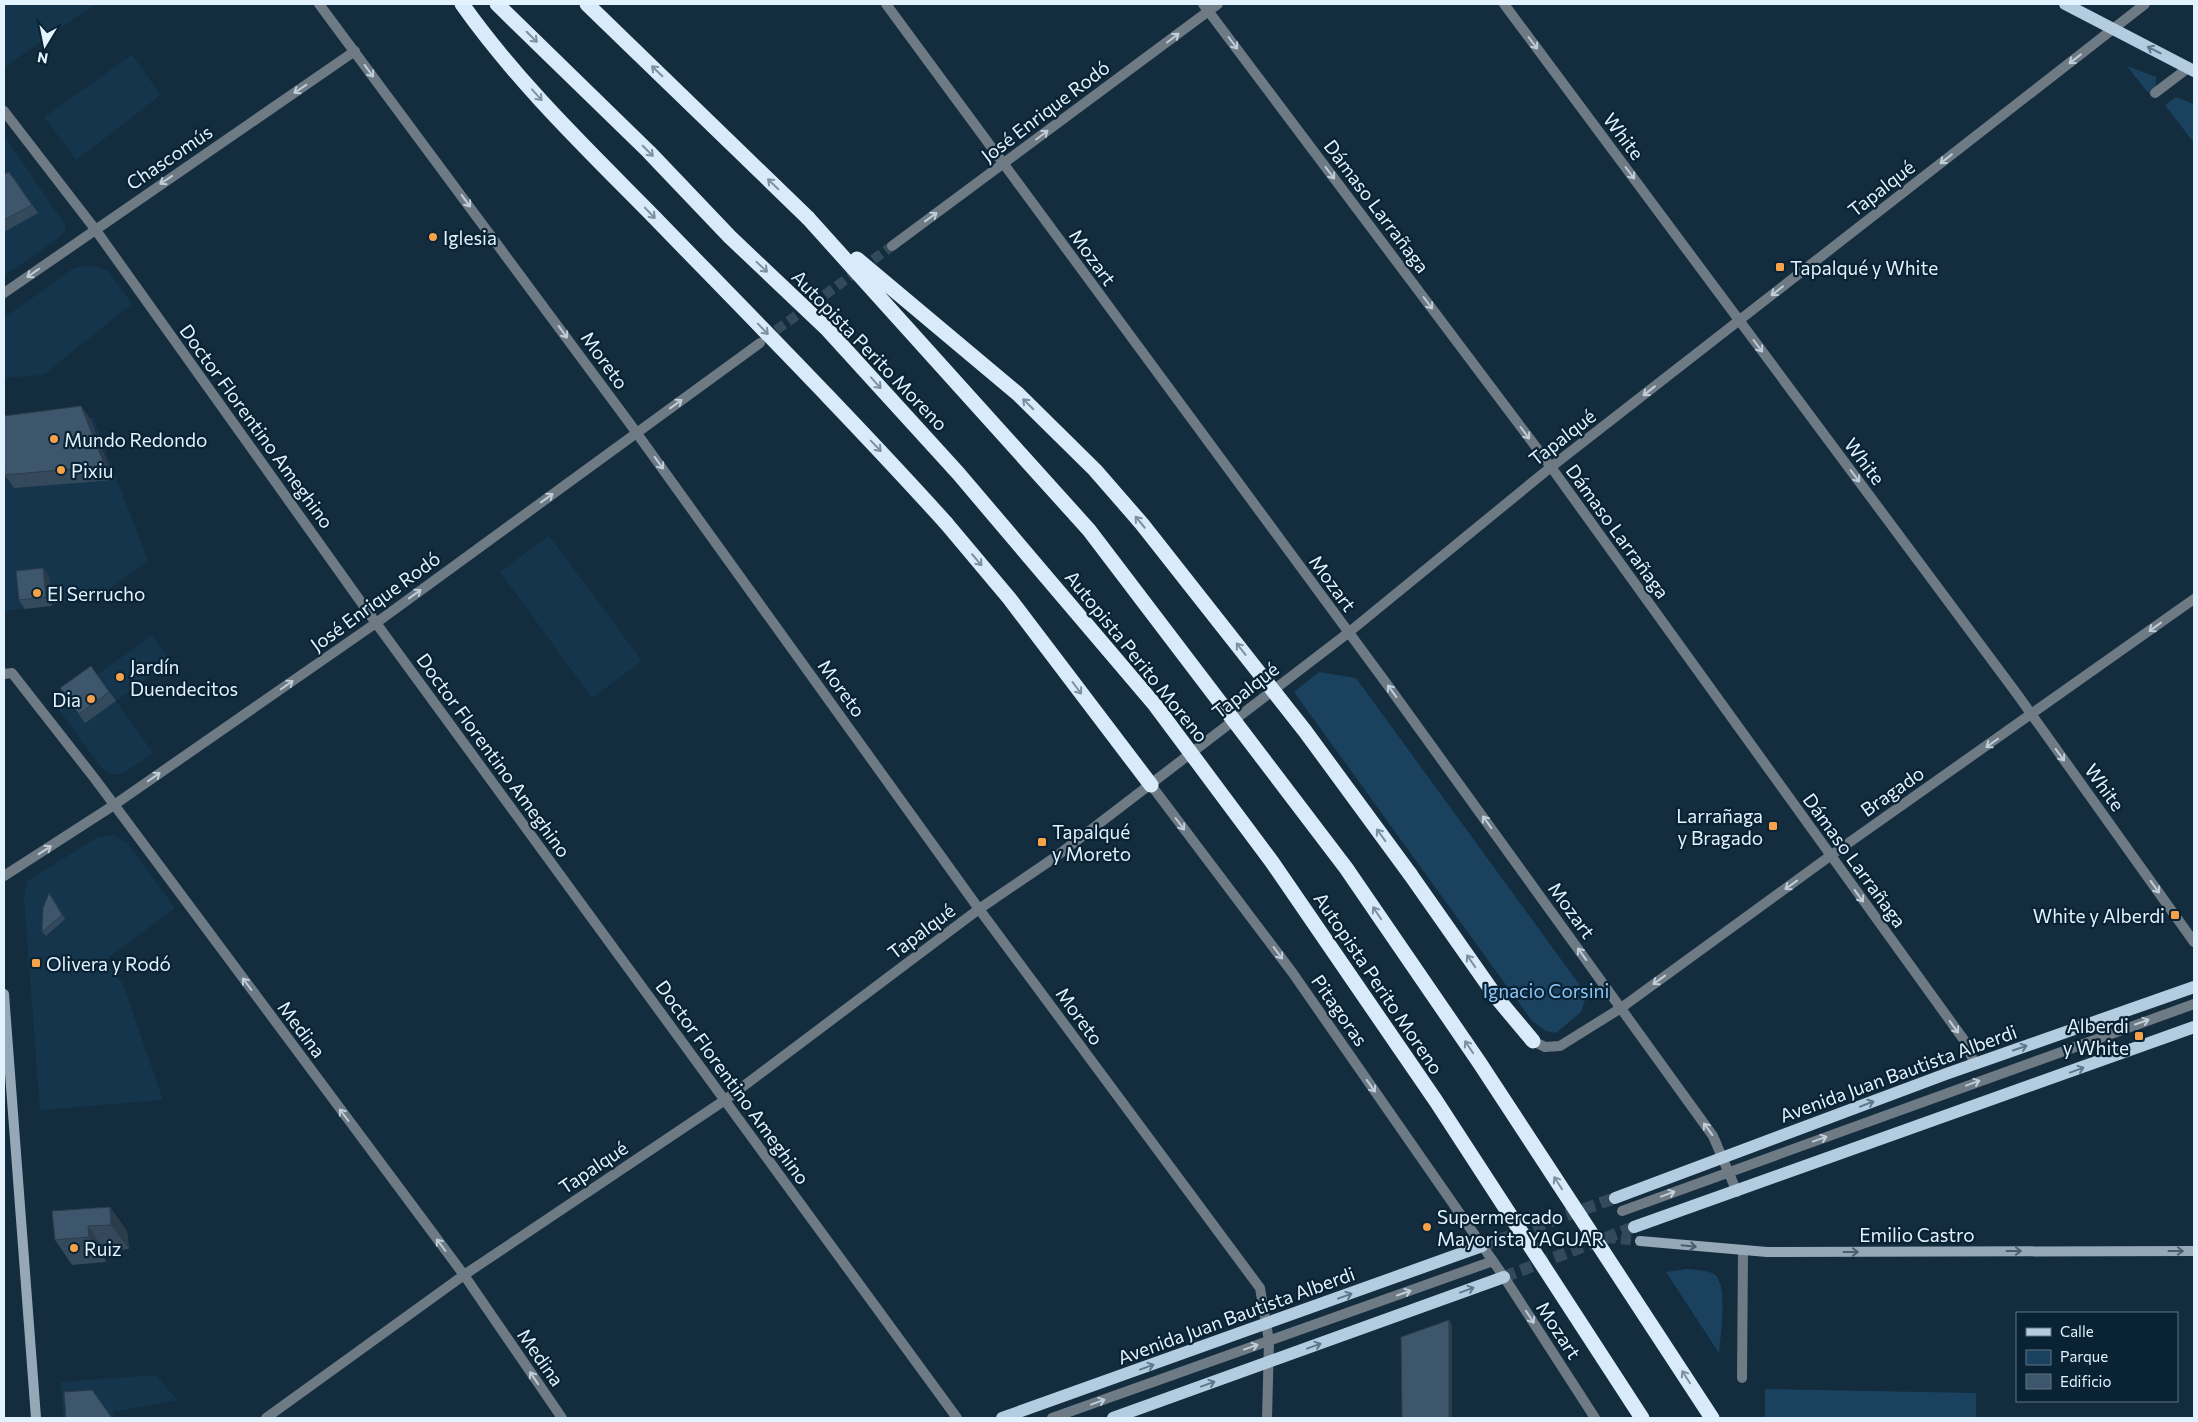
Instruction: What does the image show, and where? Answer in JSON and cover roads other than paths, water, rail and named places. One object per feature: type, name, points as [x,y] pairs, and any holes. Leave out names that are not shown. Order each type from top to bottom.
[{"type":"highway","points":[[462,4],[486,38],[560,121],[881,452],[946,523],[1009,598],[1151,785]]},
{"type":"highway","name":"Autopista Perito Moreno","points":[[497,4],[649,152],[730,237],[826,328],[958,473],[1155,705],[1272,862],[1436,1101],[1642,1418]]},
{"type":"highway","name":"Autopista Perito Moreno","points":[[586,4],[808,218],[1089,530],[1346,868],[1479,1062],[1712,1418]]},
{"type":"highway","points":[[808,218],[1018,394],[1095,470],[1142,524],[1282,701],[1410,874],[1497,998],[1533,1041]]},
{"type":"main road","points":[[2065,4],[2191,69]]},
{"type":"main road","name":"Avenida Juan Bautista Alberdi","points":[[1615,1198],[1975,1064],[2194,987]]},
{"type":"main road","points":[[1634,1227],[1737,1192],[2194,1027]]},
{"type":"main road","name":"Avenida Juan Bautista Alberdi","points":[[1002,1418],[1482,1246]]},
{"type":"main road","points":[[1113,1418],[1504,1277]]},
{"type":"street","name":"Moreto","points":[[319,4],[637,432],[979,909],[1260,1288],[1269,1341],[1267,1418]]},
{"type":"street","name":"Mozart","points":[[886,4],[1348,633],[1713,1136],[1737,1192]]},
{"type":"street","name":"José Enrique Rodó","points":[[892,246],[1003,164],[1206,7],[1218,4]]},
{"type":"street","name":"White","points":[[1504,4],[2032,715],[2194,942]]},
{"type":"street","name":"Tapalqué","points":[[266,1418],[464,1275],[725,1100],[979,909],[1054,858],[1348,633],[1551,467],[2145,4]]},
{"type":"street","name":"Dámaso Larrañaga","points":[[1206,7],[1551,467],[1964,1040],[1975,1064]]},
{"type":"street","name":"Chascomús","points":[[4,293],[355,51]]},
{"type":"street","points":[[2155,93],[2191,69]]},
{"type":"street","name":"Doctor Florentino Ameghino","points":[[4,111],[95,229],[376,623],[957,1418]]},
{"type":"street","name":"José Enrique Rodó","points":[[4,876],[114,805],[376,623],[760,343]]},
{"type":"street","name":"Bragado","points":[[1533,1041],[1541,1047],[1560,1046],[1621,1008],[1830,856],[2194,599]]},
{"type":"street","name":"Medina","points":[[4,674],[12,674],[114,805],[464,1275],[562,1418]]},
{"type":"street","name":"Pitagoras","points":[[1151,785],[1292,972],[1493,1262]]},
{"type":"street","points":[[4,994],[36,1418]]},
{"type":"street","points":[[1622,1211],[2194,1004]]},
{"type":"street","name":"Emilio Castro","points":[[1640,1241],[1743,1251],[2194,1251]]},
{"type":"street","points":[[1742,1378],[1743,1251]]},
{"type":"street","name":"Mozart","points":[[1493,1262],[1596,1418]]},
{"type":"street","points":[[1052,1418],[1493,1262]]},
{"type":"tunnel","points":[[764,339],[892,246]]},
{"type":"tunnel","points":[[1482,1246],[1615,1198]]},
{"type":"tunnel","points":[[1504,1277],[1634,1227]]},
{"type":"tunnel","points":[[1606,1238],[1640,1241]]},
{"type":"place","name":"Iglesia","points":[[433,237]]},
{"type":"place","name":"Tapalqué y White","points":[[1780,267]]},
{"type":"place","name":"Mundo Redondo","points":[[54,439]]},
{"type":"place","name":"Pixiu","points":[[61,470]]},
{"type":"place","name":"El Serrucho","points":[[37,593]]},
{"type":"place","name":"Jardín Duendecitos","points":[[120,677]]},
{"type":"place","name":"Dia","points":[[91,699]]},
{"type":"place","name":"Larrañaga y Bragado","points":[[1773,826]]},
{"type":"place","name":"Tapalqué y Moreto","points":[[1042,842]]},
{"type":"place","name":"White y Alberdi","points":[[2175,915]]},
{"type":"place","name":"Olivera y Rodó","points":[[36,963]]},
{"type":"place","name":"Alberdi y White","points":[[2139,1036]]},
{"type":"place","name":"Supermercado Mayorista YAGUAR","points":[[1427,1227]]},
{"type":"place","name":"Ruiz","points":[[74,1248]]},
{"type":"park label","name":"Ignacio Corsini","points":[[1546,990]]}]
